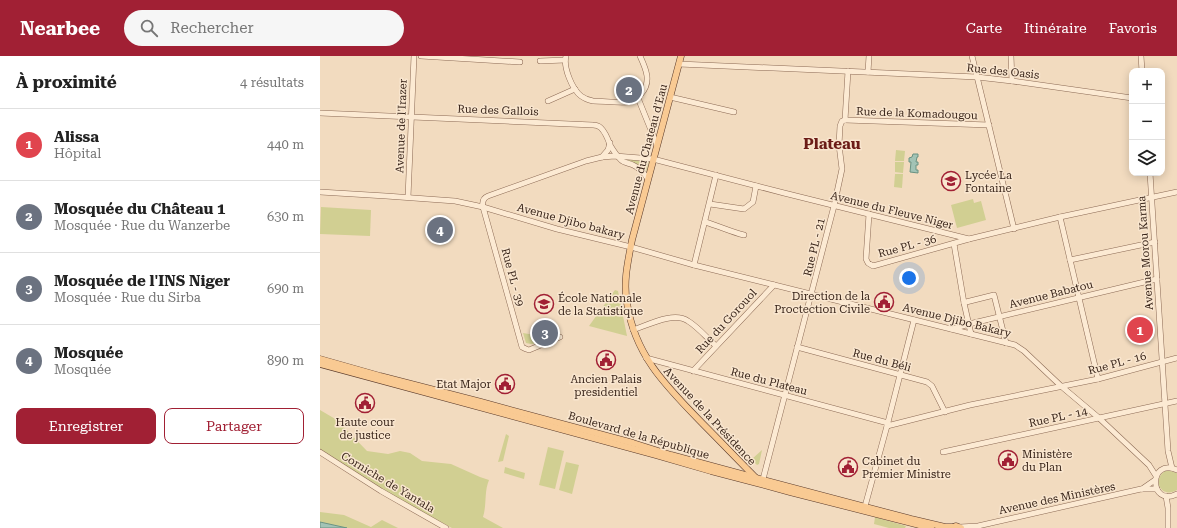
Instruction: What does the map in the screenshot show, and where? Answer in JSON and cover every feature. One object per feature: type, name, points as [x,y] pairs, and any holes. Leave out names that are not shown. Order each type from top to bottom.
[{"type":"main road","name":"Avenue du Chateau d'Eau","points":[[630,247],[681,56]]},
{"type":"main road","name":"Avenue de la Présidence","points":[[630,247],[626,268],[626,302],[634,330],[646,358],[673,394],[759,481]]},
{"type":"main road","name":"Boulevard de la République","points":[[320,359],[348,370]]},
{"type":"main road","name":"Boulevard de la République","points":[[320,364],[395,382],[632,445],[759,481],[790,492],[945,527],[960,527]]},
{"type":"main road","name":"Boulevard de la République","points":[[864,509],[931,528]]},
{"type":"street","name":"Avenue de l'Irazer","points":[[408,197],[414,56]]},
{"type":"street","points":[[421,56],[520,62]]},
{"type":"street","points":[[540,61],[566,58],[565,64],[575,89],[580,95],[588,100],[628,102],[638,98],[648,81],[646,70],[640,56]]},
{"type":"street","points":[[868,72],[869,56]]},
{"type":"street","points":[[972,56],[1014,229]]},
{"type":"street","points":[[1011,56],[1012,81]]},
{"type":"street","points":[[1141,56],[1142,68]]},
{"type":"street","name":"Rue des Oasis","points":[[679,64],[977,77],[1129,98]]},
{"type":"street","name":"Rue de la Komadougou","points":[[848,71],[845,120],[989,125]]},
{"type":"street","points":[[548,101],[575,89]]},
{"type":"street","points":[[670,97],[734,112]]},
{"type":"street","points":[[638,98],[657,145]]},
{"type":"street","name":"Rue des Gallois","points":[[320,113],[593,125],[602,128],[619,156],[625,162],[634,165],[644,172],[648,179]]},
{"type":"street","name":"Rue PL - 21","points":[[759,481],[812,294],[834,206],[842,169],[839,145],[840,126],[842,121],[845,120]]},
{"type":"street","points":[[602,157],[608,150],[610,143]]},
{"type":"street","name":"Avenue du Fleuve Niger","points":[[483,207],[483,201],[488,196],[586,161],[602,157],[619,156],[653,159],[969,239],[1177,192]]},
{"type":"street","points":[[694,265],[716,175]]},
{"type":"street","name":"Avenue Morou Karma","points":[[1150,176],[1168,451],[1175,469]]},
{"type":"street","points":[[710,204],[744,209],[753,202],[756,186]]},
{"type":"street","name":"Avenue Djibo bakary","points":[[320,192],[445,200],[483,207],[694,265],[812,294]]},
{"type":"street","name":"Rue PL - 39","points":[[483,207],[491,231],[522,347],[529,350],[560,337]]},
{"type":"street","name":"Rue PL - 36","points":[[869,214],[866,259],[868,263],[873,266],[969,239]]},
{"type":"street","points":[[1060,218],[1098,379]]},
{"type":"street","points":[[705,222],[744,235]]},
{"type":"street","points":[[1070,260],[1155,242]]},
{"type":"street","points":[[954,244],[971,334]]},
{"type":"street","name":"Avenue Babatou","points":[[951,329],[1157,279]]},
{"type":"street","name":"Rue du Gorouol","points":[[693,370],[774,285]]},
{"type":"street","name":"Avenue Djibo Bakary","points":[[812,294],[1015,345],[1024,351],[1061,386],[1100,418],[1149,465]]},
{"type":"street","points":[[964,303],[994,295],[1006,343]]},
{"type":"street","points":[[634,330],[670,318],[679,317],[687,320],[716,346]]},
{"type":"street","points":[[864,509],[914,320]]},
{"type":"street","name":"Rue du Béli","points":[[797,347],[930,384],[945,412]]},
{"type":"street","name":"Rue du Plateau","points":[[646,358],[887,424],[1061,386]]},
{"type":"street","name":"Rue PL - 16","points":[[1061,386],[1098,379],[1177,358]]},
{"type":"street","name":"Rue PL - 14","points":[[944,452],[1177,401]]},
{"type":"street","name":"Avenue Morou Karma","points":[[1163,469],[1168,451]]},
{"type":"street","name":"Corniche de Yantala","points":[[320,452],[381,491],[446,528]]},
{"type":"street","points":[[1149,465],[1163,469],[1175,469]]},
{"type":"street","points":[[1149,465],[1155,478],[1157,489],[1162,495],[1169,496],[1177,494]]},
{"type":"street","name":"Avenue des Ministères","points":[[1141,489],[1155,478],[1163,469]]},
{"type":"street","name":"Avenue des Ministères","points":[[960,527],[976,527],[1141,489],[1157,489]]},
{"type":"street","points":[[1168,528],[1169,496]]},
{"type":"shaded area","points":[[896,150],[905,151],[904,161],[895,161]]},
{"type":"shaded area","points":[[913,154],[918,154],[916,162],[918,162],[918,165],[916,165],[916,170],[918,170],[918,173],[910,172],[911,162],[909,162],[909,158],[912,157]]},
{"type":"shaded area","points":[[623,158],[649,162],[646,172],[623,160]]},
{"type":"shaded area","points":[[895,162],[904,162],[903,173],[895,172]]},
{"type":"shaded area","points":[[895,174],[903,174],[902,188],[894,187]]},
{"type":"shaded area","points":[[973,199],[974,203],[981,201],[986,220],[957,228],[951,205]]},
{"type":"shaded area","points":[[321,207],[371,210],[370,236],[320,234]]},
{"type":"shaded area","points":[[615,290],[618,291],[627,336],[589,326]]},
{"type":"shaded area","points":[[523,333],[540,336],[540,338],[545,342],[531,344],[526,343]]},
{"type":"shaded area","points":[[320,410],[337,420],[367,451],[388,454],[400,451],[410,453],[422,461],[451,464],[489,480],[483,517],[503,528],[452,528],[378,487],[320,450]]},
{"type":"shaded area","points":[[506,434],[509,436],[503,461],[498,462]]},
{"type":"shaded area","points":[[548,447],[564,451],[555,489],[539,485]]},
{"type":"shaded area","points":[[762,450],[759,464],[757,465],[752,459]]},
{"type":"shaded area","points":[[566,462],[579,465],[572,494],[559,490]]},
{"type":"shaded area","points":[[505,467],[525,473],[524,479],[504,473]]},
{"type":"shaded area","points":[[1165,471],[1177,473],[1177,490],[1167,492],[1160,488],[1159,479]]},
{"type":"shaded area","points":[[320,512],[344,515],[371,527],[382,520],[398,528],[347,528],[320,522]]},
{"type":"shaded area","points":[[875,517],[906,526],[905,528],[889,528],[874,524]]},
{"type":"shaded area","points":[[320,522],[347,528],[320,528]]},
{"type":"place","name":"Mosquée du Château 1","points":[[629,90]]},
{"type":"place","name":"Lycée La Fontaine","points":[[951,181]]},
{"type":"place","name":"Mosquée","points":[[440,230]]},
{"type":"place","name":"Direction de la Proctection Civile","points":[[884,302]]},
{"type":"place","name":"École Nationale de la Statistique","points":[[544,304]]},
{"type":"place","name":"Alissa","points":[[1140,330]]},
{"type":"place","name":"Mosquée de l'INS Niger","points":[[545,333]]},
{"type":"place","name":"Ancien Palais presidentiel","points":[[606,360]]},
{"type":"place","name":"Etat Major","points":[[505,384]]},
{"type":"place","name":"Haute cour de justice","points":[[365,403]]},
{"type":"place","name":"Ministère du Plan","points":[[1008,460]]},
{"type":"place","name":"Cabinet du Premier Ministre","points":[[848,467]]},
{"type":"district","name":"Plateau","points":[[832,144]]}]
